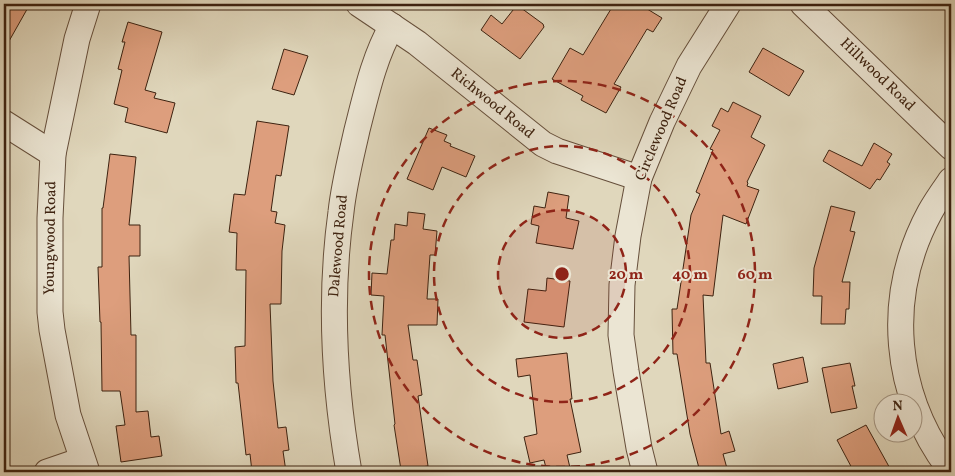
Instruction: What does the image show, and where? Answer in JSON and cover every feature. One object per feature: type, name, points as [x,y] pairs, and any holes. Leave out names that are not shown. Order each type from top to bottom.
[{"type":"street","name":"Youngwood Road","points":[[85,466],[68,415],[52,330],[50,312],[50,218],[52,154],[77,39],[88,4]]},
{"type":"street","name":"Richwood Road","points":[[359,4],[417,43],[543,144],[563,153],[639,178]]},
{"type":"street","name":"Circlewood Road","points":[[645,472],[637,438],[621,335],[622,285],[628,236],[639,178],[676,91],[689,66],[728,4]]},
{"type":"street","name":"Hillwood Road","points":[[803,4],[951,147]]},
{"type":"street","name":"Dalewood Road","points":[[349,472],[336,377],[334,311],[337,246],[345,187],[362,110],[382,44],[392,26]]},
{"type":"street","points":[[4,123],[52,154]]},
{"type":"street","points":[[951,180],[930,212],[908,266],[903,297],[901,334],[904,370],[916,409],[930,442],[951,471]]},
{"type":"street","points":[[47,472],[85,466]]},
{"type":"building","points":[[4,4],[30,4],[4,50]]},
{"type":"building","points":[[614,4],[639,4],[662,18],[653,32],[647,29],[614,84],[621,87],[606,113],[581,100],[583,96],[552,79],[570,48],[583,55]]},
{"type":"building","points":[[517,5],[543,24],[544,27],[520,59],[481,30],[491,15],[502,24]]},
{"type":"building","points":[[128,22],[162,32],[145,90],[156,93],[154,98],[175,103],[167,133],[125,122],[128,108],[114,104],[122,70],[118,69],[125,42],[122,42]]},
{"type":"building","points":[[763,48],[804,71],[789,96],[749,72]]},
{"type":"building","points":[[284,49],[308,56],[294,95],[272,89]]},
{"type":"building","points":[[733,102],[761,116],[751,137],[765,145],[747,182],[747,186],[759,190],[746,224],[723,215],[713,296],[703,295],[706,363],[710,363],[721,434],[729,431],[735,451],[723,454],[728,472],[700,472],[690,434],[677,354],[673,354],[672,309],[677,309],[691,215],[700,194],[696,192],[713,150],[710,149],[720,130],[712,126],[721,108],[728,112]]},
{"type":"building","points":[[257,121],[289,126],[281,176],[276,175],[271,211],[277,212],[275,223],[285,225],[282,251],[281,304],[270,304],[273,381],[278,428],[286,427],[289,450],[283,451],[286,472],[252,472],[250,454],[246,455],[238,383],[236,383],[235,347],[245,346],[246,270],[236,270],[237,233],[229,232],[234,194],[245,195]]},
{"type":"building","points":[[429,128],[447,135],[444,141],[451,144],[450,146],[475,156],[466,177],[442,167],[433,190],[407,179]]},
{"type":"building","points":[[874,143],[892,154],[887,162],[890,164],[880,180],[877,179],[870,189],[823,161],[829,150],[862,166]]},
{"type":"building","points":[[110,154],[136,157],[129,225],[140,225],[140,256],[129,256],[131,335],[136,335],[136,412],[148,411],[151,437],[159,436],[162,456],[121,462],[116,426],[125,425],[120,391],[102,391],[98,267],[102,267],[102,208]]},
{"type":"building","points":[[548,192],[569,196],[566,218],[579,221],[573,249],[536,243],[539,226],[531,224],[534,206],[545,208]]},
{"type":"building","points":[[831,206],[855,212],[850,231],[855,232],[842,282],[850,282],[849,309],[846,309],[845,324],[821,324],[822,296],[813,296],[814,268]]},
{"type":"building","points":[[408,212],[425,214],[423,229],[437,231],[435,255],[430,255],[427,299],[438,299],[437,325],[408,325],[413,360],[417,360],[422,395],[418,396],[428,466],[401,470],[394,425],[385,335],[382,335],[384,296],[371,295],[372,273],[387,274],[391,240],[394,240],[395,224],[407,226]]},
{"type":"building","points":[[547,278],[570,281],[564,327],[524,322],[528,289],[546,291]]},
{"type":"building","points":[[567,353],[572,399],[570,399],[581,452],[567,455],[571,472],[547,472],[544,460],[530,463],[524,437],[537,434],[530,375],[518,377],[516,359]]},
{"type":"building","points":[[803,357],[808,382],[778,389],[773,364]]},
{"type":"building","points":[[850,363],[855,386],[852,386],[857,408],[831,413],[822,368]]},
{"type":"building","points":[[866,425],[872,436],[872,444],[877,444],[892,472],[854,472],[837,440]]}]
